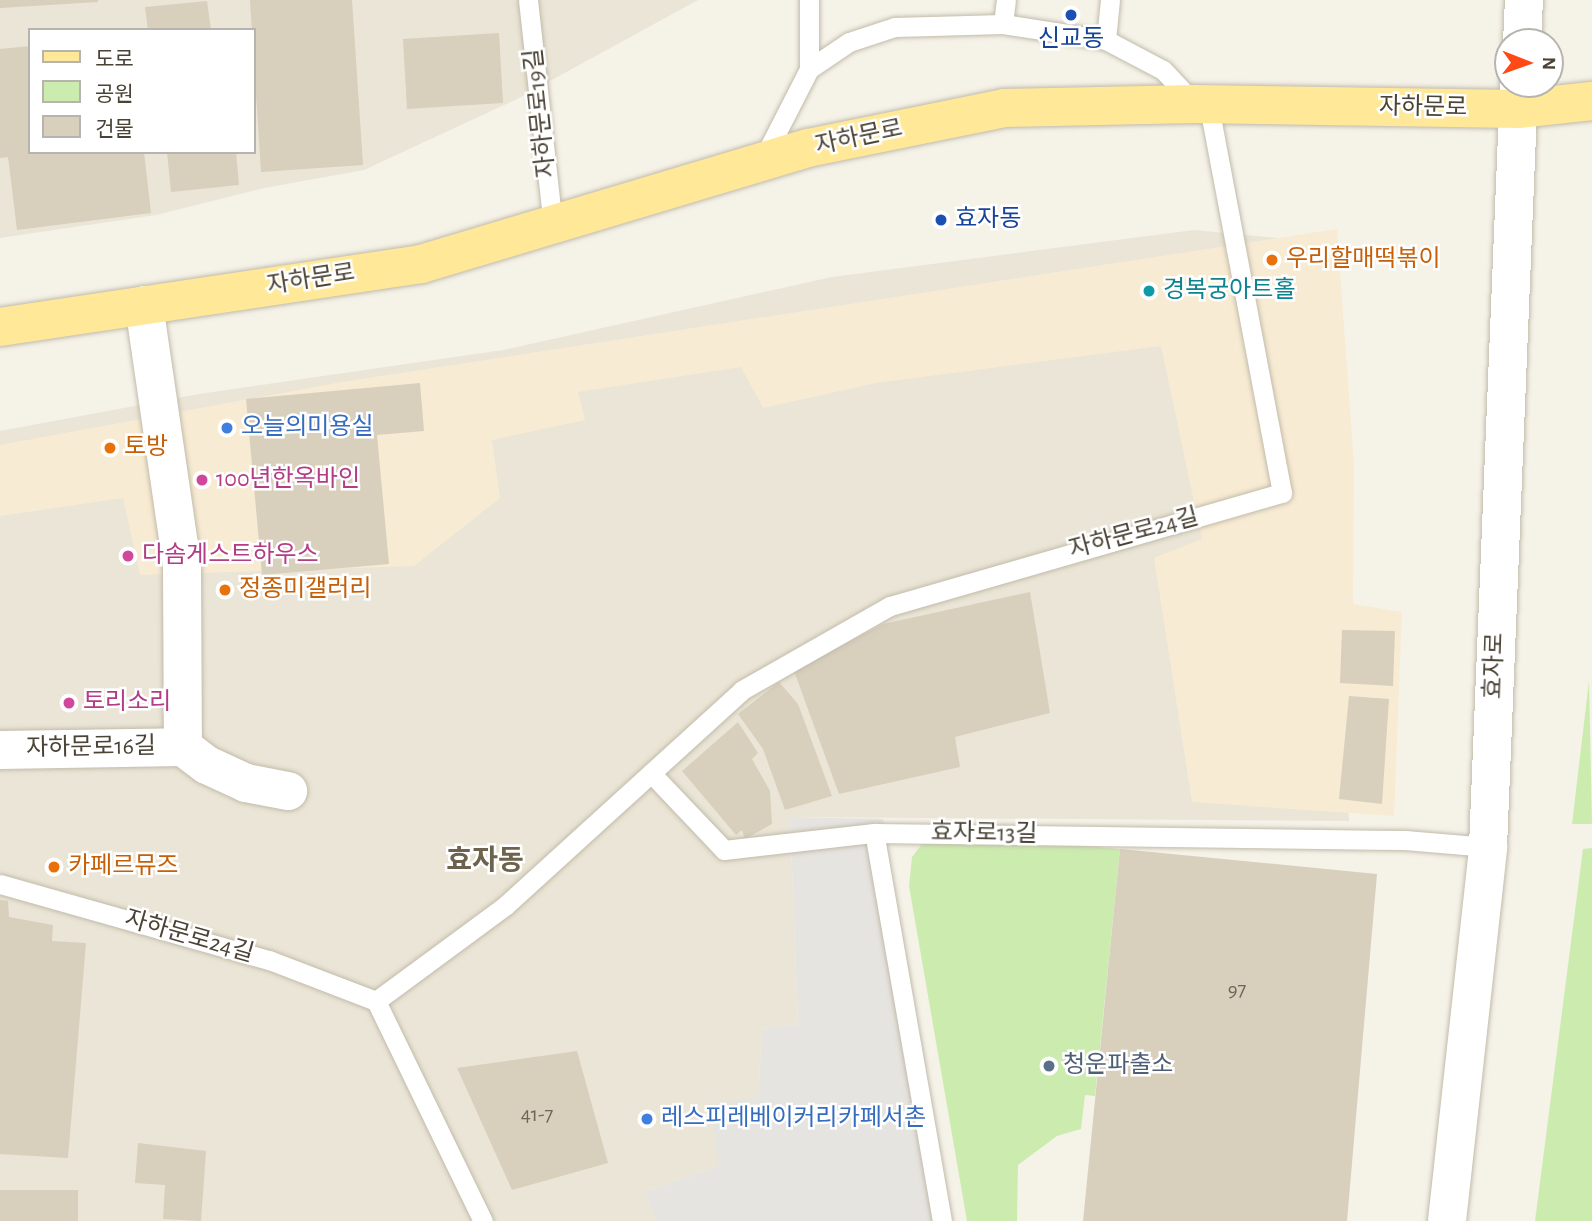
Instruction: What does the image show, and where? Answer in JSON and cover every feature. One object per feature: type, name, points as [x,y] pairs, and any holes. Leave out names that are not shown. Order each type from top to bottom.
[{"type":"main road","name":"자하문로","points":[[0,327],[421,264],[553,227],[807,148],[1004,108],[1494,98]]},
{"type":"main road","name":"자하문로","points":[[1536,98],[1592,101]]},
{"type":"street","points":[[1522,28],[1524,0]]},
{"type":"street","name":"효자로","points":[[1447,1221],[1488,847],[1518,98]]},
{"type":"street","points":[[144,306],[182,567],[183,747],[207,765],[247,783],[288,790]]},
{"type":"street","name":"자하문로16길","points":[[0,750],[183,747]]},
{"type":"lane","name":"자하문로19길","points":[[528,0],[553,227]]},
{"type":"lane","points":[[761,163],[809,69],[809,0]]},
{"type":"lane","points":[[1003,24],[1006,0]]},
{"type":"lane","points":[[1106,40],[1110,0]]},
{"type":"lane","points":[[809,69],[849,42],[895,27],[1003,24],[1106,40],[1163,70],[1202,105]]},
{"type":"lane","name":"자하문로24길","points":[[0,884],[269,960],[376,1001],[506,905],[742,690],[890,606],[1282,493],[1202,105]]},
{"type":"lane","points":[[651,773],[724,850],[874,833],[942,1221]]},
{"type":"lane","name":"효자로13길","points":[[874,833],[1405,840],[1488,847]]},
{"type":"lane","points":[[376,1001],[483,1221]]},
{"type":"shaded area","points":[[0,0],[698,0],[517,99],[364,170],[264,188],[156,215],[0,238]]},
{"type":"shaded area","points":[[1337,229],[1354,465],[1353,604],[1402,612],[1394,816],[1192,802],[1154,558],[1202,539],[1161,346],[876,383],[763,408],[741,367],[578,392],[585,420],[492,440],[500,498],[414,566],[140,575],[123,498],[0,516],[0,445],[342,382]]},
{"type":"shaded area","points":[[1194,230],[1299,240],[1337,336],[1349,821],[790,817],[798,1024],[762,1029],[758,1098],[718,1166],[644,1192],[656,1221],[0,1221],[0,431],[199,394],[503,350],[832,277]]},
{"type":"shaded area","points":[[790,817],[883,819],[949,1221],[656,1221],[644,1192],[718,1166],[711,1103],[758,1098],[762,1029],[798,1024]]},
{"type":"green space","points":[[1589,681],[1592,824],[1572,824]]},
{"type":"green space","points":[[956,836],[1120,849],[1095,1096],[1085,1095],[1081,1129],[1057,1136],[1018,1165],[1017,1221],[967,1221],[909,886],[912,857],[922,844]]},
{"type":"green space","points":[[1592,848],[1592,1221],[1535,1221],[1583,849]]},
{"type":"building","points":[[0,0],[98,0],[98,2],[0,8]]},
{"type":"building","points":[[250,0],[352,0],[363,165],[261,172],[256,94],[256,28],[252,28]]},
{"type":"building","points":[[207,1],[211,28],[148,28],[145,7]]},
{"type":"building","points":[[499,33],[503,103],[407,109],[403,39]]},
{"type":"building","points":[[28,46],[28,154],[144,154],[151,213],[17,230],[8,157],[0,158],[0,49]]},
{"type":"building","points":[[167,154],[236,154],[239,185],[171,192]]},
{"type":"building","points":[[420,383],[424,431],[377,435],[389,564],[262,575],[246,399]]},
{"type":"building","points":[[1030,592],[1050,713],[955,737],[960,767],[839,794],[794,671],[883,624]]},
{"type":"building","points":[[1342,630],[1395,631],[1393,686],[1340,683]]},
{"type":"building","points":[[779,682],[798,704],[832,796],[785,810],[763,749],[738,714]]},
{"type":"building","points":[[1349,696],[1389,699],[1382,804],[1339,799]]},
{"type":"building","points":[[738,722],[758,753],[752,759],[770,791],[772,824],[745,839],[742,830],[736,835],[682,771]]},
{"type":"building","points":[[1120,849],[1377,874],[1347,1221],[1083,1221]]},
{"type":"building","points":[[0,900],[8,901],[9,917],[53,925],[52,941],[86,943],[68,1158],[0,1154]]},
{"type":"building","points":[[577,1051],[608,1163],[512,1190],[457,1068]]},
{"type":"building","points":[[138,1143],[206,1151],[201,1221],[163,1219],[165,1185],[135,1183]]},
{"type":"building","points":[[0,1190],[78,1190],[78,1221],[0,1221]]},
{"type":"place","name":"신교동","points":[[1071,15]]},
{"type":"place","name":"효자동","points":[[941,220]]},
{"type":"place","name":"우리할매떡볶이","points":[[1272,260]]},
{"type":"place","name":"경복궁아트홀","points":[[1149,291]]},
{"type":"place","name":"오늘의미용실","points":[[227,428]]},
{"type":"place","name":"토방","points":[[110,448]]},
{"type":"place","name":"100년한옥바인","points":[[202,480]]},
{"type":"place","name":"다솜게스트하우스","points":[[128,556]]},
{"type":"place","name":"정종미갤러리","points":[[225,590]]},
{"type":"place","name":"토리소리","points":[[69,703]]},
{"type":"place","name":"카페르뮤즈","points":[[54,867]]},
{"type":"place","name":"청운파출소","points":[[1049,1066]]},
{"type":"place","name":"레스피레베이커리카페서촌","points":[[647,1119]]},
{"type":"district","name":"효자동","points":[[485,861]]}]
